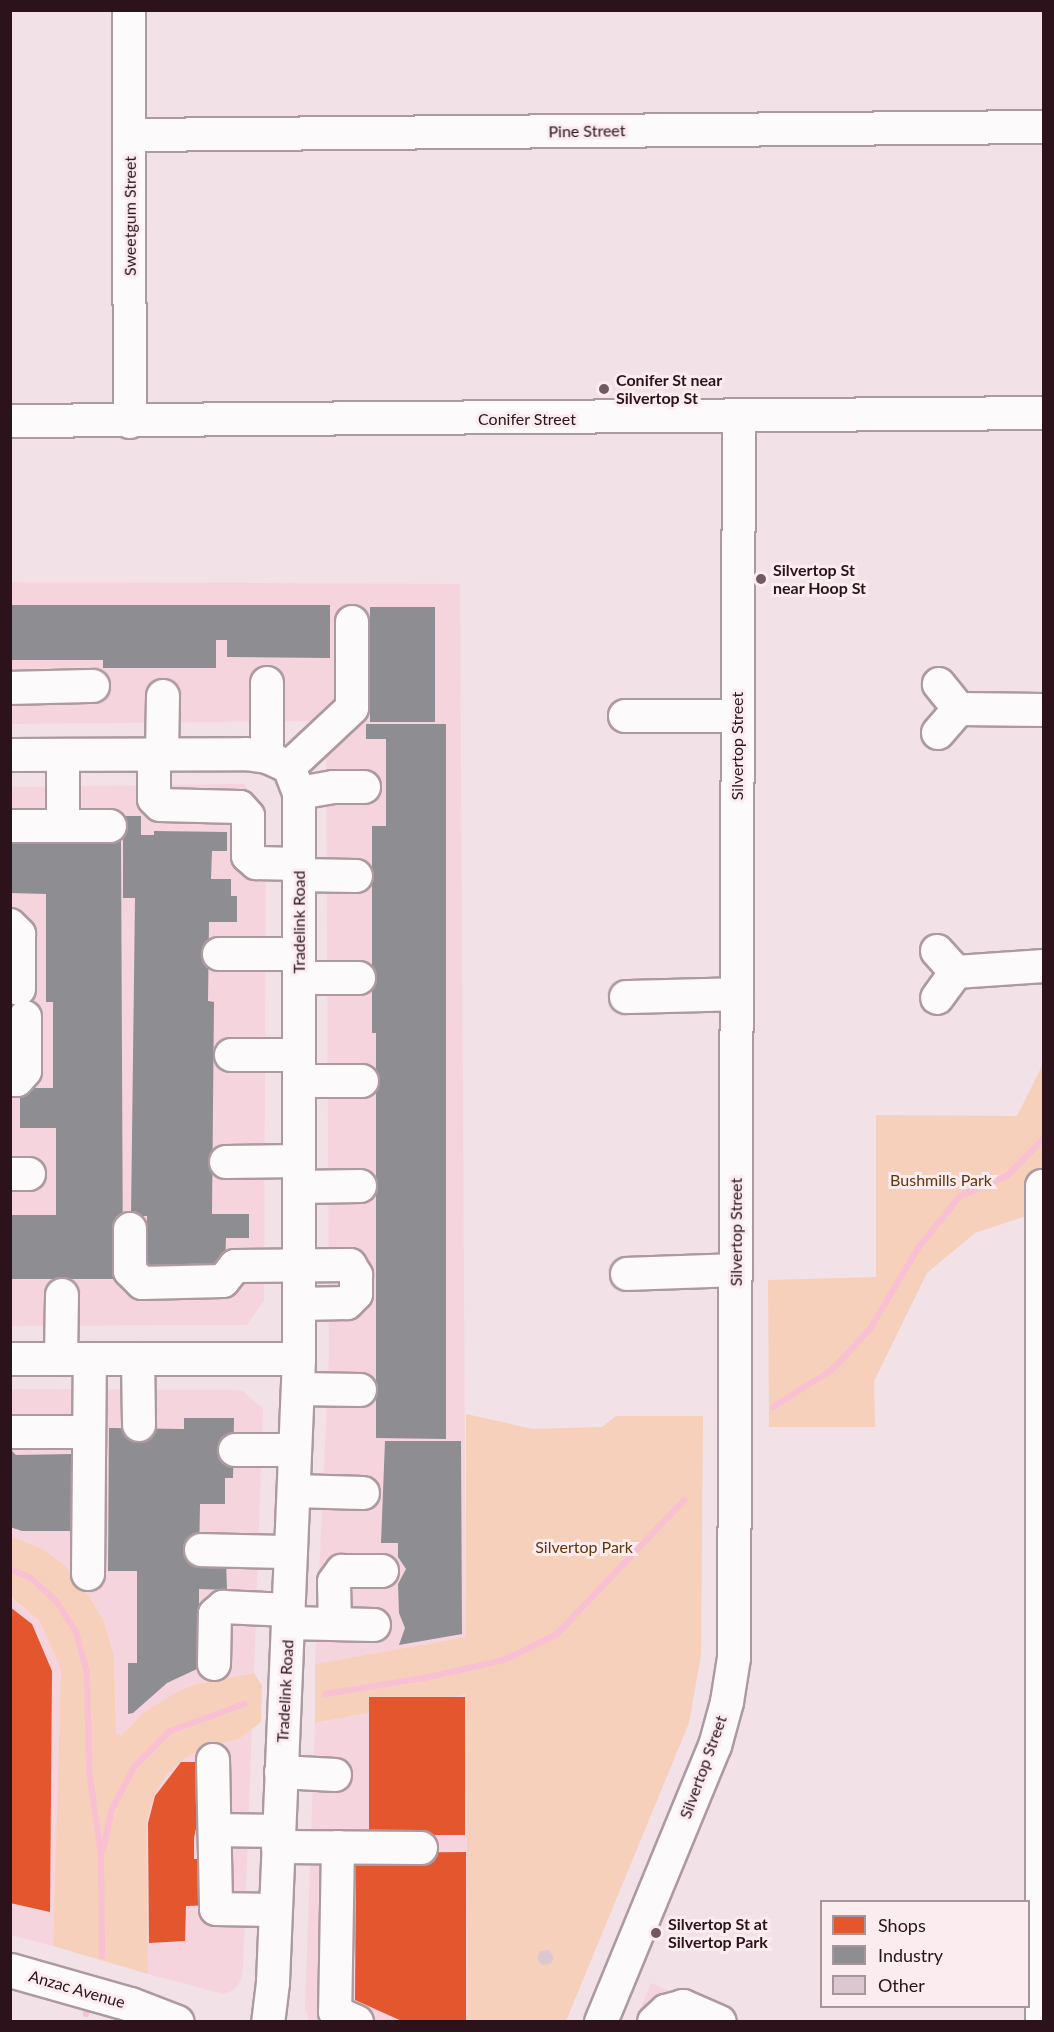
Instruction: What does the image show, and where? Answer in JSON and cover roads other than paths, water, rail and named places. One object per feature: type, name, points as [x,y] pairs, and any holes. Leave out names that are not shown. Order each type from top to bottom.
[{"type":"main road","name":"Anzac Avenue","points":[[10,1970],[130,2004],[177,2022]]},
{"type":"street","name":"Sweetgum Street","points":[[129,10],[130,422]]},
{"type":"street","name":"Pine Street","points":[[130,135],[1044,127]]},
{"type":"street","name":"Conifer Street","points":[[10,421],[130,422],[1044,413]]},
{"type":"street","name":"Silvertop Street","points":[[601,2022],[715,1746],[727,1702],[734,1658],[739,417]]},
{"type":"street","points":[[285,772],[352,708],[352,622]]},
{"type":"street","name":"Tradelink Road","points":[[267,683],[285,772],[299,869],[298,1374],[273,1983],[268,2022]]},
{"type":"street","points":[[939,684],[959,709]]},
{"type":"street","points":[[10,687],[93,686]]},
{"type":"street","points":[[163,696],[154,799],[160,805],[240,807],[248,816],[248,856],[256,863],[356,876]]},
{"type":"street","points":[[938,733],[959,709],[1044,710]]},
{"type":"street","points":[[625,716],[738,716]]},
{"type":"street","points":[[10,755],[246,754],[285,772],[333,787],[364,787]]},
{"type":"street","points":[[63,755],[63,826]]},
{"type":"street","points":[[10,826],[110,826]]},
{"type":"street","points":[[10,925],[19,934],[25,1071],[17,1080],[10,1080]]},
{"type":"street","points":[[219,954],[359,978]]},
{"type":"street","points":[[937,998],[946,962],[1044,966]]},
{"type":"street","points":[[626,997],[737,994]]},
{"type":"street","points":[[231,1055],[362,1081]]},
{"type":"street","points":[[226,1162],[360,1186]]},
{"type":"street","points":[[1042,1186],[1042,2022]]},
{"type":"street","points":[[130,1229],[130,1271],[142,1282],[223,1281],[235,1266],[350,1265],[356,1275],[356,1294],[347,1303],[299,1304]]},
{"type":"street","points":[[627,1274],[736,1270]]},
{"type":"street","points":[[62,1295],[89,1432],[88,1574]]},
{"type":"street","points":[[10,1359],[138,1359],[298,1374],[360,1390]]},
{"type":"street","points":[[138,1359],[139,1425]]},
{"type":"street","points":[[10,1432],[89,1432]]},
{"type":"street","points":[[235,1450],[295,1450]]},
{"type":"street","points":[[294,1491],[363,1493]]},
{"type":"street","points":[[201,1550],[291,1551]]},
{"type":"street","points":[[335,1624],[334,1582],[342,1571],[382,1571]]},
{"type":"street","points":[[214,1664],[215,1614],[223,1607],[335,1624],[374,1625]]},
{"type":"street","points":[[213,1760],[216,1909],[275,1910]]},
{"type":"street","points":[[281,1772],[335,1775]]},
{"type":"street","points":[[215,1830],[338,1847],[421,1848]]},
{"type":"street","points":[[338,1847],[335,2012],[357,2022]]},
{"type":"street","points":[[654,2022],[666,2011],[683,2006],[720,2022]]},
{"type":"waterway","points":[[773,1407],[833,1369],[870,1329],[918,1248],[960,1196],[1007,1176],[1044,1138]]},
{"type":"waterway","points":[[325,1694],[424,1678],[504,1660],[557,1634],[684,1500]]},
{"type":"waterway","points":[[10,1569],[31,1578],[57,1602],[76,1632],[87,1672],[89,1770],[101,1855],[102,1956]]},
{"type":"waterway","points":[[103,1850],[111,1811],[134,1767],[170,1731],[244,1704]]},
{"type":"waterway","points":[[86,2014],[89,2004]]},
{"type":"place","name":"Conifer St near Silvertop St","points":[[604,389]]},
{"type":"place","name":"Silvertop St near Hoop St","points":[[761,579]]},
{"type":"place","name":"Silvertop St at Silvertop Park","points":[[656,1933]]},
{"type":"park label","name":"Bushmills Park","points":[[941,1180]]},
{"type":"park label","name":"Silvertop Park","points":[[584,1547]]}]
